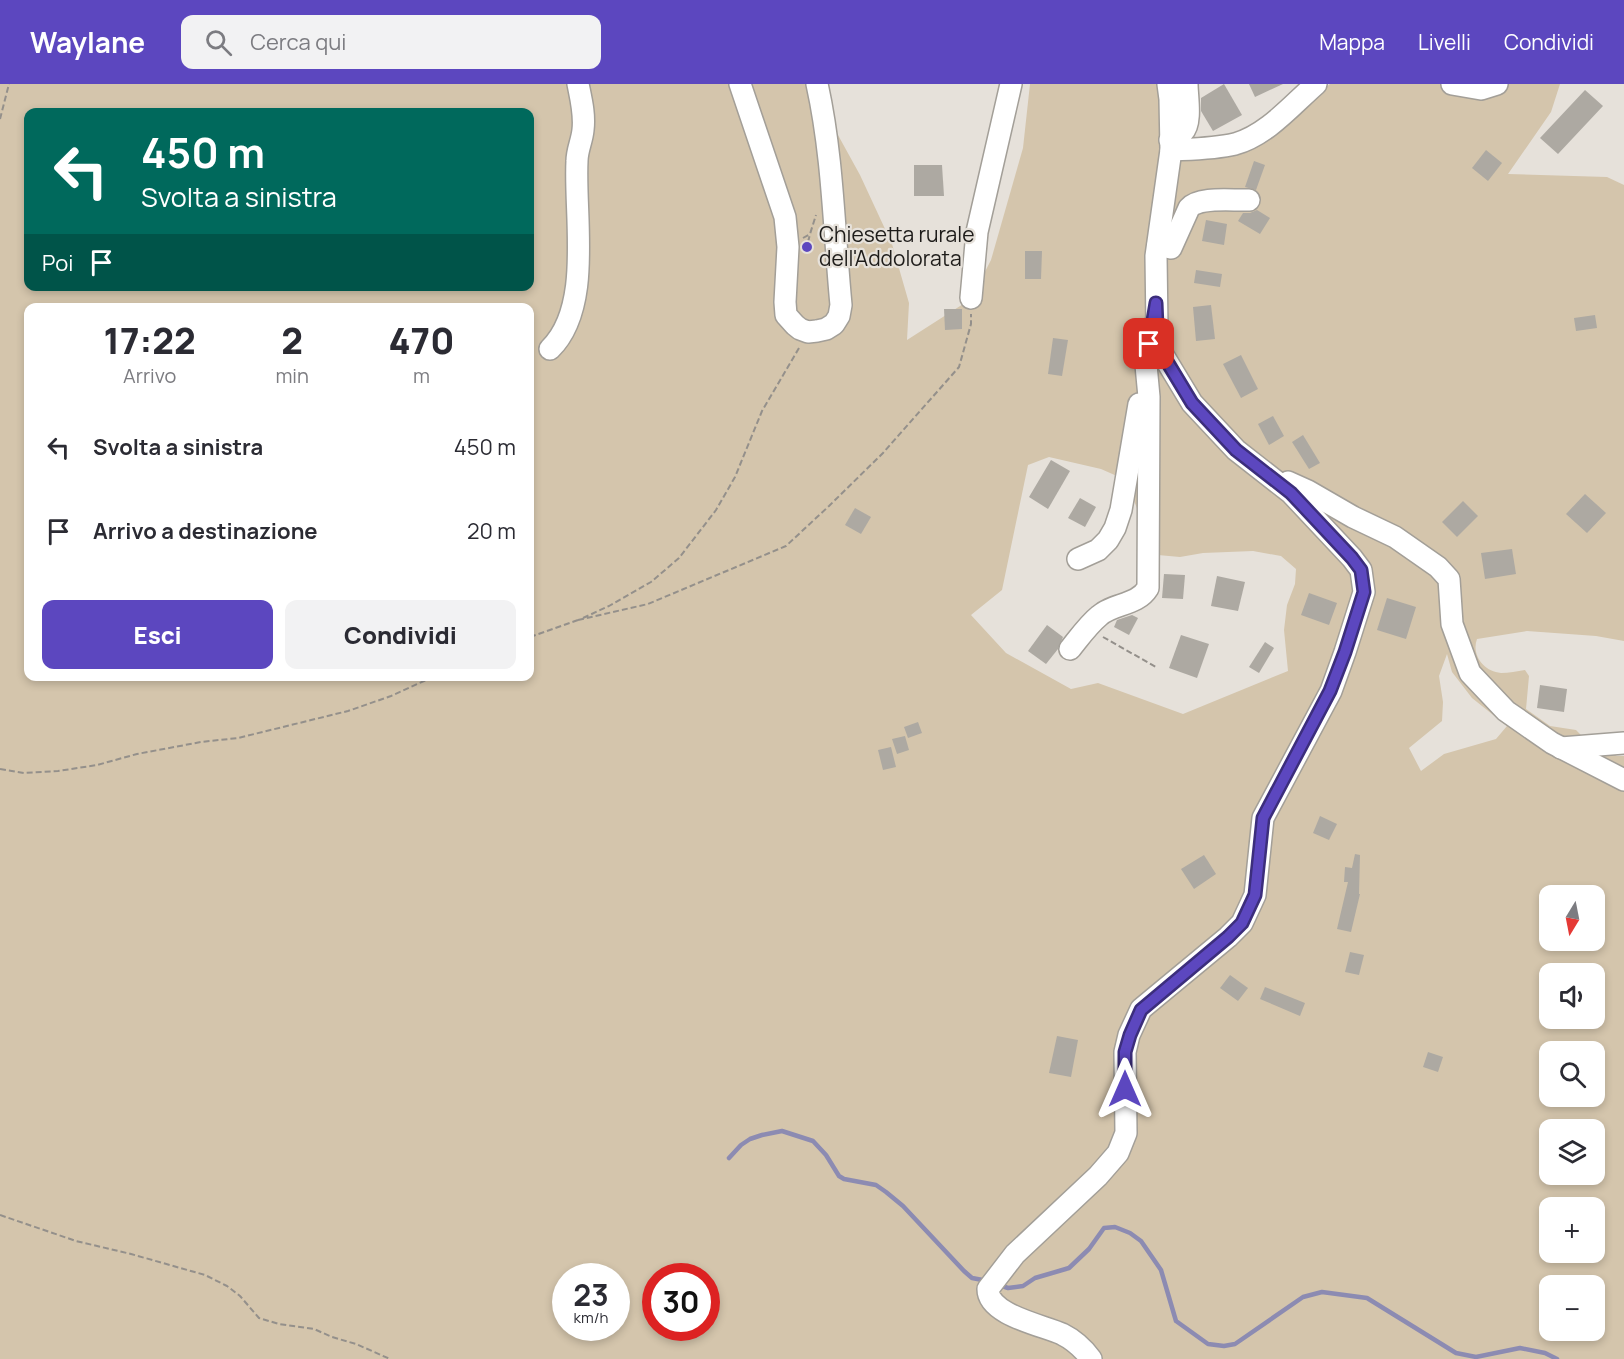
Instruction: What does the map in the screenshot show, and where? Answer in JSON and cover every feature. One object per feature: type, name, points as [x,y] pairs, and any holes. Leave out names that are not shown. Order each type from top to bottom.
[{"type":"street","points":[[550,349],[566,328],[576,292],[577,161],[584,118],[578,84]]},
{"type":"street","points":[[740,84],[785,217],[798,245],[785,302],[786,315],[795,325],[808,332],[826,329],[834,324],[839,316],[840,305],[829,171],[822,106],[817,84]]},
{"type":"street","points":[[971,298],[978,232],[1011,84]]},
{"type":"street","points":[[1091,1359],[1081,1348],[1063,1335],[1003,1310],[988,1295],[988,1289],[1015,1254],[1098,1176],[1118,1153],[1126,1133],[1125,1052],[1137,1018],[1141,1010],[1242,923],[1255,895],[1263,818],[1330,691],[1364,592],[1361,570],[1352,558],[1291,493],[1236,450],[1192,403],[1163,355],[1157,328],[1156,256],[1171,145],[1168,84]]},
{"type":"street","points":[[1171,145],[1186,129],[1187,84]]},
{"type":"street","points":[[1171,145],[1215,147],[1236,143],[1253,136],[1275,121],[1317,84]]},
{"type":"street","points":[[1452,84],[1481,89],[1497,84]]},
{"type":"street","points":[[1158,245],[1171,248],[1193,204],[1200,201],[1249,200]]},
{"type":"street","points":[[1078,559],[1098,550],[1108,540],[1121,510],[1156,303]]},
{"type":"street","points":[[1070,649],[1100,615],[1113,607],[1137,599],[1148,588],[1149,397],[1146,365]]},
{"type":"street","points":[[1263,471],[1308,491],[1353,517],[1395,537],[1438,567],[1449,579],[1452,624],[1470,673],[1506,711],[1561,748],[1624,780]]},
{"type":"street","points":[[1561,748],[1624,743]]},
{"type":"path","points":[[0,119],[9,84]]},
{"type":"path","points":[[798,245],[810,234],[816,213]]},
{"type":"path","points":[[798,245],[810,234]]},
{"type":"path","points":[[578,620],[648,604],[786,546],[883,453],[958,367],[971,324],[971,298]]},
{"type":"path","points":[[534,636],[609,606],[651,582],[680,558],[716,510],[735,477],[762,411],[808,332]]},
{"type":"path","points":[[1087,629],[1156,667]]},
{"type":"path","points":[[0,769],[24,773],[58,771],[97,765],[137,754],[201,742],[238,738],[348,711],[392,696],[424,681]]},
{"type":"path","points":[[0,1215],[76,1241],[205,1275],[227,1286],[240,1296],[259,1318],[279,1324],[314,1329],[390,1359]]},
{"type":"shaded area","points":[[0,84],[817,84],[822,106],[860,175],[892,244],[909,303],[907,340],[971,299],[991,260],[1023,148],[1030,84],[1168,84],[1171,150],[1264,139],[1330,84],[1560,84],[1551,112],[1508,174],[1607,177],[1624,185],[1624,641],[1596,636],[1527,631],[1477,639],[1476,651],[1480,662],[1489,670],[1504,673],[1525,670],[1529,676],[1526,709],[1550,726],[1576,730],[1587,741],[1617,756],[1624,756],[1624,1359],[0,1359]],"holes":[[[1049,457],[1101,469],[1126,480],[1158,555],[1180,557],[1203,553],[1253,551],[1281,556],[1296,569],[1295,584],[1287,605],[1284,630],[1288,671],[1183,714],[1098,683],[1071,689],[1006,653],[971,615],[1002,590],[1028,465]],[[1447,654],[1452,672],[1472,698],[1507,726],[1496,739],[1444,754],[1421,771],[1409,748],[1442,721],[1443,702],[1439,676]]]},
{"type":"building","points":[[1224,84],[1242,115],[1213,131],[1201,111],[1201,98]]},
{"type":"building","points":[[1249,84],[1283,84],[1255,97]]},
{"type":"building","points":[[1585,90],[1603,106],[1558,154],[1540,138]]},
{"type":"building","points":[[1486,150],[1502,163],[1488,181],[1472,168]]},
{"type":"building","points":[[1254,161],[1265,165],[1256,190],[1245,187]]},
{"type":"building","points":[[914,165],[942,165],[944,196],[914,196]]},
{"type":"building","points":[[1257,210],[1270,218],[1260,234],[1238,221],[1243,213]]},
{"type":"building","points":[[1206,220],[1227,224],[1224,245],[1202,241]]},
{"type":"building","points":[[1025,251],[1042,251],[1041,279],[1025,279]]},
{"type":"building","points":[[1196,270],[1222,274],[1220,287],[1194,283]]},
{"type":"building","points":[[1211,305],[1215,339],[1196,341],[1193,307]]},
{"type":"building","points":[[944,309],[962,309],[962,329],[945,330]]},
{"type":"building","points":[[1595,315],[1597,328],[1576,331],[1574,318]]},
{"type":"building","points":[[1053,338],[1068,340],[1062,376],[1048,374]]},
{"type":"building","points":[[1241,355],[1258,389],[1241,398],[1223,364]]},
{"type":"building","points":[[1273,416],[1284,436],[1269,445],[1258,424]]},
{"type":"building","points":[[1303,435],[1320,463],[1309,469],[1292,442]]},
{"type":"building","points":[[1051,460],[1070,471],[1048,509],[1029,497]]},
{"type":"building","points":[[1585,494],[1606,513],[1587,533],[1566,514]]},
{"type":"building","points":[[1080,498],[1096,507],[1085,527],[1068,518]]},
{"type":"building","points":[[1463,501],[1478,516],[1457,537],[1442,522]]},
{"type":"building","points":[[855,508],[871,517],[861,534],[845,525]]},
{"type":"building","points":[[1512,549],[1516,574],[1485,579],[1481,553]]},
{"type":"building","points":[[1164,574],[1185,575],[1183,599],[1162,598]]},
{"type":"building","points":[[1217,576],[1245,582],[1238,611],[1211,606]]},
{"type":"building","points":[[1309,593],[1337,603],[1329,625],[1301,615]]},
{"type":"building","points":[[1387,598],[1416,607],[1406,639],[1377,630]]},
{"type":"building","points":[[1132,615],[1138,618],[1129,635],[1114,627],[1117,620]]},
{"type":"building","points":[[1047,625],[1063,637],[1058,649],[1046,664],[1028,651]]},
{"type":"building","points":[[1181,635],[1209,644],[1197,678],[1169,668]]},
{"type":"building","points":[[1265,642],[1274,648],[1259,673],[1249,667]]},
{"type":"building","points":[[1540,685],[1567,689],[1564,712],[1537,708]]},
{"type":"building","points":[[918,722],[922,733],[908,738],[904,727]]},
{"type":"building","points":[[905,736],[909,750],[897,754],[892,739]]},
{"type":"building","points":[[891,747],[896,767],[883,770],[878,750]]},
{"type":"building","points":[[1320,816],[1337,824],[1329,840],[1313,833]]},
{"type":"building","points":[[1355,854],[1360,855],[1360,894],[1351,932],[1337,929],[1348,882],[1344,882],[1345,867],[1352,868]]},
{"type":"building","points":[[1204,855],[1216,874],[1194,889],[1181,869]]},
{"type":"building","points":[[1350,952],[1364,955],[1359,975],[1345,972]]},
{"type":"building","points":[[1230,975],[1248,988],[1238,1001],[1220,988]]},
{"type":"building","points":[[1265,987],[1305,1003],[1300,1016],[1260,999]]},
{"type":"building","points":[[1057,1036],[1078,1040],[1071,1077],[1049,1073]]},
{"type":"building","points":[[1428,1052],[1443,1057],[1438,1072],[1423,1067]]},
{"type":"waterway","points":[[729,1158],[741,1145],[762,1135],[782,1131],[813,1141],[826,1155],[839,1176],[876,1185],[886,1192],[903,1206],[972,1278],[988,1281]]},
{"type":"waterway","points":[[999,1285],[1008,1288],[1023,1286],[1035,1278],[1069,1268],[1089,1249],[1104,1228],[1115,1227],[1130,1233],[1141,1241],[1161,1270],[1176,1321],[1208,1344],[1224,1346],[1235,1344],[1303,1297],[1322,1292],[1367,1298],[1456,1353],[1476,1357],[1520,1348],[1545,1353],[1557,1359]]},
{"type":"place","name":"Chiesetta rurale dell'Addolorata","points":[[807,247]]},
{"type":"route","points":[[1125,1089],[1125,1052],[1141,1010],[1242,923],[1255,895],[1263,818],[1330,691],[1364,592],[1361,570],[1352,558],[1291,493],[1236,450],[1192,403],[1163,355],[1157,328],[1156,303],[1149,344]]}]
